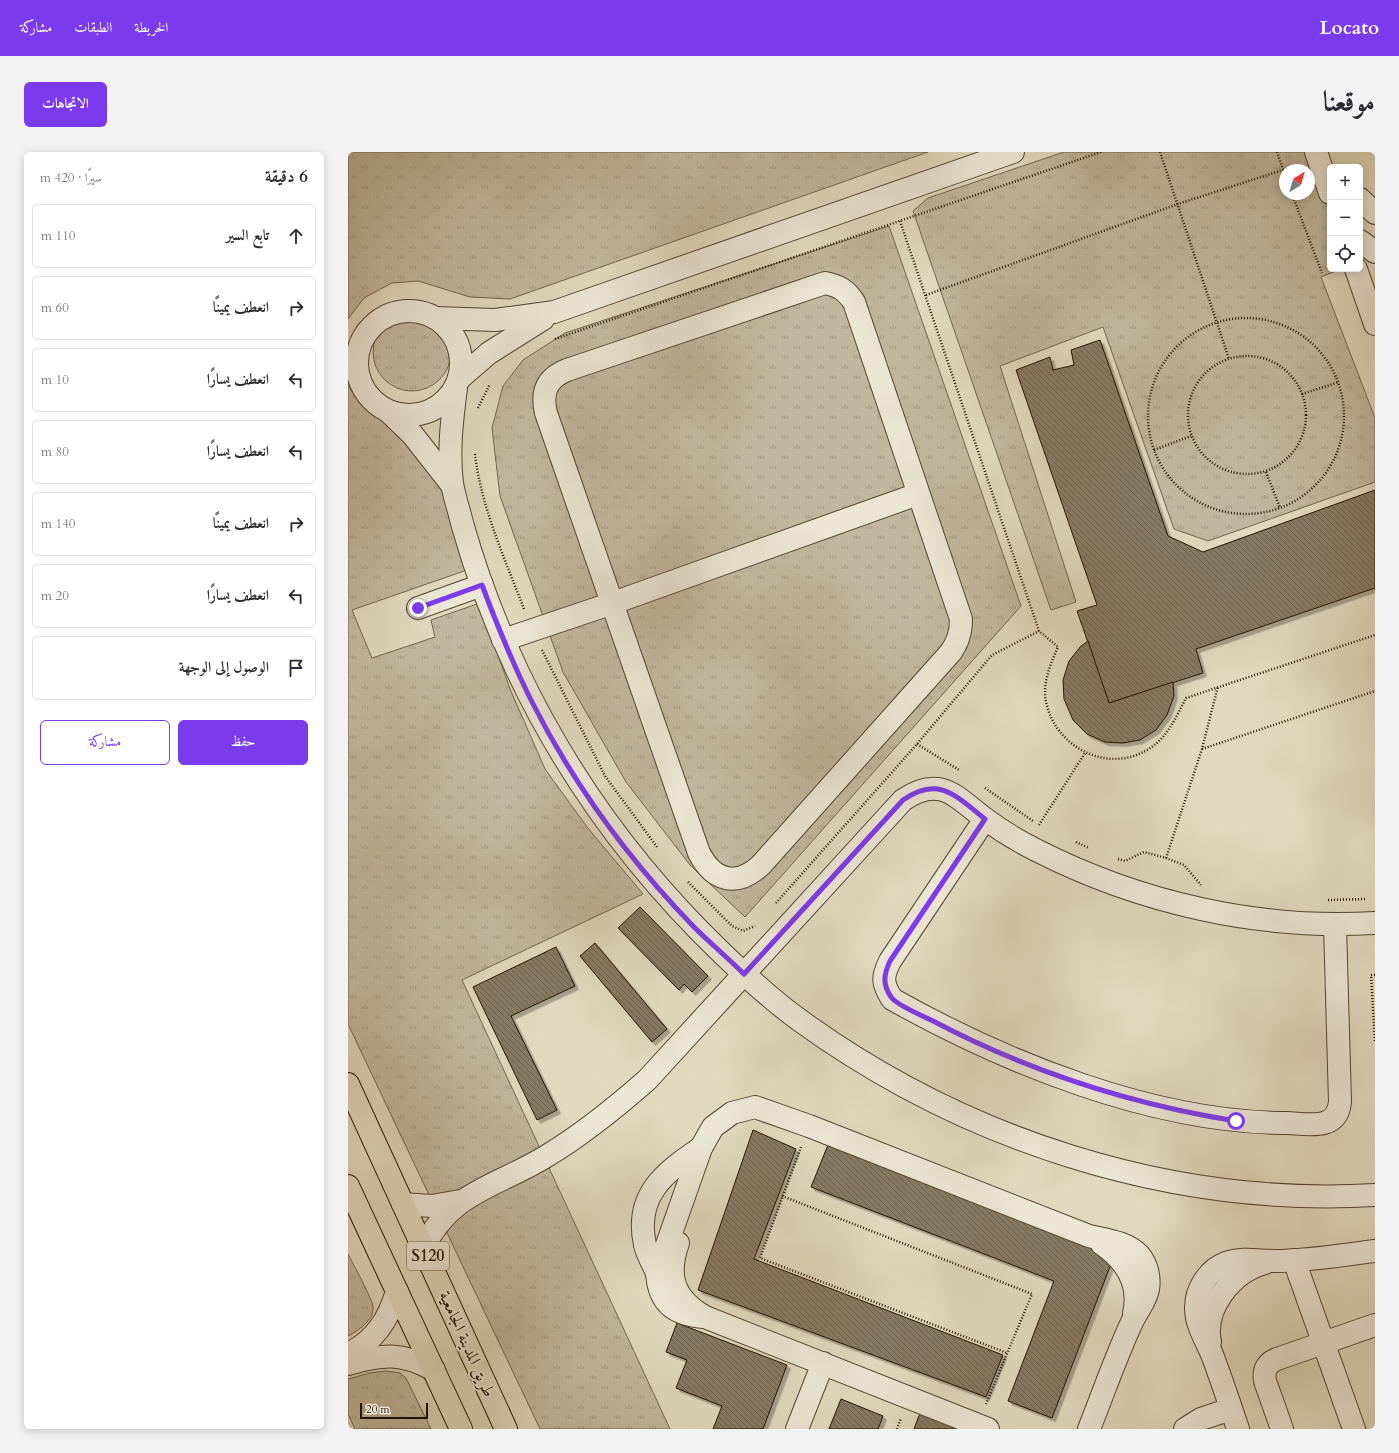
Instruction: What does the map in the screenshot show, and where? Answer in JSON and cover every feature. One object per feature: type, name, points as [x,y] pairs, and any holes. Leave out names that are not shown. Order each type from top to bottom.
[{"type":"main road","name":"طريق المدينة الجامعية","points":[[348,1084],[506,1429]]},
{"type":"main road","name":"S120","points":[[348,1186],[461,1429]]},
{"type":"street","points":[[436,318],[495,320],[554,312],[1013,152]]},
{"type":"street","points":[[1322,157],[1327,180]]},
{"type":"street","points":[[1361,200],[1375,213]]},
{"type":"street","points":[[1363,243],[1375,252]]},
{"type":"street","points":[[1357,272],[1375,324]]},
{"type":"street","points":[[825,283],[837,286],[847,292],[854,302],[918,494],[961,619],[961,631],[958,642],[752,874],[739,879],[726,878],[714,874],[705,864],[699,853],[543,403],[544,392],[549,382],[557,374],[567,370],[814,286],[825,283]]},
{"type":"street","points":[[452,485],[412,434],[389,412],[373,401],[361,385],[357,367],[358,348],[364,336],[367,331],[381,318],[399,311],[418,311],[436,318],[447,326],[456,337],[461,358],[452,427],[452,485],[482,585],[503,640],[533,702],[567,762],[605,820],[648,875],[694,927],[744,974],[795,1017],[850,1054],[908,1088],[967,1117],[1028,1143],[1091,1163],[1156,1179],[1221,1189],[1288,1195],[1375,1195]]},
{"type":"street","points":[[389,412],[408,416],[427,412],[444,403],[458,383],[496,349],[554,312]]},
{"type":"street","points":[[503,640],[613,604],[918,494]]},
{"type":"street","points":[[418,608],[482,585]]},
{"type":"street","points":[[424,1248],[441,1219],[460,1201],[544,1158],[580,1135],[614,1109],[672,1054],[903,800],[916,791],[931,788],[947,791],[985,819],[1022,843],[1061,863],[1177,904],[1257,919],[1335,925],[1375,923]]},
{"type":"street","points":[[985,819],[890,961],[884,973],[884,987],[892,999],[966,1038],[1030,1066],[1080,1084],[1184,1112],[1236,1121],[1277,1124],[1327,1123],[1337,1114],[1340,1102],[1335,925]]},
{"type":"street","points":[[983,1427],[705,1317],[685,1302],[678,1292],[672,1268],[701,1148],[713,1127],[732,1113],[755,1107],[809,1126],[1089,1236],[1120,1243],[1130,1248],[1140,1256],[1146,1266],[1149,1278],[1148,1290],[1132,1322],[1089,1429]]},
{"type":"street","points":[[657,1273],[710,1156],[722,1138],[738,1124],[758,1114],[783,1117]]},
{"type":"street","points":[[701,1148],[665,1174],[650,1195],[646,1207],[643,1233],[645,1246],[657,1273],[658,1288],[665,1301],[676,1311],[691,1316],[705,1317]]},
{"type":"street","points":[[403,1204],[432,1206],[460,1201]]},
{"type":"street","points":[[1238,1429],[1212,1355],[1198,1323],[1196,1309],[1198,1294],[1204,1281],[1214,1270],[1226,1263],[1241,1260],[1284,1261],[1375,1251]]},
{"type":"street","points":[[1284,1261],[1323,1343],[1354,1429]]},
{"type":"street","points":[[348,1354],[360,1348],[373,1337],[384,1323],[392,1308],[397,1291]]},
{"type":"street","points":[[1282,1429],[1265,1381],[1265,1370],[1272,1361],[1375,1326]]},
{"type":"street","points":[[348,1364],[383,1356],[400,1356],[418,1361],[434,1370]]},
{"type":"street","points":[[798,1429],[823,1364]]},
{"type":"street","points":[[1185,1429],[1200,1419],[1231,1409]]},
{"type":"path","points":[[1160,152],[1229,359]]},
{"type":"path","points":[[1277,152],[1281,164]]},
{"type":"path","points":[[1301,164],[1322,157]]},
{"type":"path","points":[[926,295],[1178,204],[1279,171]]},
{"type":"path","points":[[1294,200],[1322,273]]},
{"type":"path","points":[[900,221],[1039,631],[1058,647],[1045,681],[1046,705],[1057,730],[1075,747],[1084,753],[1096,757],[1119,758],[1138,754],[1158,742],[1172,723],[1186,698],[1375,635]]},
{"type":"path","points":[[1247,318],[1275,322],[1302,335],[1323,354],[1339,382],[1344,410],[1342,442],[1329,470],[1308,493],[1280,508],[1242,514],[1205,505],[1174,482],[1154,450],[1147,418],[1152,386],[1166,358],[1189,335],[1217,322],[1247,318]]},
{"type":"path","points":[[1251,356],[1273,362],[1291,375],[1302,394],[1306,418],[1301,441],[1286,460],[1266,472],[1243,474],[1221,468],[1203,455],[1191,436],[1188,412],[1194,389],[1208,370],[1229,359],[1251,356]]},
{"type":"path","points":[[1302,394],[1339,382]]},
{"type":"path","points":[[1154,450],[1191,436]]},
{"type":"path","points":[[1266,472],[1280,508]]},
{"type":"path","points":[[1166,858],[1202,749],[1219,686]]},
{"type":"path","points":[[1202,749],[1375,691]]},
{"type":"path","points":[[917,744],[964,774]]},
{"type":"path","points":[[1039,825],[1084,753]]},
{"type":"path","points":[[983,786],[1039,825],[1046,828]]},
{"type":"path","points":[[1074,841],[1094,850]]},
{"type":"path","points":[[1113,857],[1125,861],[1144,852],[1166,858],[1184,865],[1204,889]]},
{"type":"path","points":[[1323,900],[1368,899]]},
{"type":"path","points":[[1375,975],[1370,975],[1375,1042]]},
{"type":"path","points":[[809,1126],[760,1258],[1007,1353]]},
{"type":"path","points":[[782,1196],[1032,1294],[1007,1353],[983,1427]]},
{"type":"green space","points":[[348,152],[928,152],[510,299],[470,297],[418,281],[392,283],[364,298],[348,319]]},
{"type":"green space","points":[[1064,152],[1308,152],[1313,164],[1279,164],[1279,200],[1315,200],[1315,170],[1327,202],[1327,272],[1334,272],[1321,277],[1375,418],[1375,482],[1208,541],[1174,529],[1103,327],[1000,366],[1076,602],[1051,610],[913,211],[928,198]]},
{"type":"green space","points":[[889,226],[1021,606],[745,917],[690,865],[626,782],[563,672],[500,496],[492,428],[503,386],[523,360],[565,333]]},
{"type":"green space","points":[[412,313],[427,316],[439,325],[448,337],[451,352],[448,367],[439,379],[427,388],[412,391],[397,388],[385,379],[376,367],[373,352],[376,337],[385,325],[397,316]]},
{"type":"green space","points":[[348,383],[351,390],[364,406],[384,419],[436,467],[470,569],[352,610],[372,658],[435,637],[431,620],[480,603],[510,689],[545,769],[587,827],[643,894],[462,980],[670,1429],[540,1429],[348,1024]]},
{"type":"green space","points":[[348,1254],[366,1289],[372,1303],[373,1312],[368,1321],[361,1328],[348,1336]]},
{"type":"green space","points":[[385,1371],[400,1373],[406,1378],[431,1429],[355,1429],[348,1414],[348,1379],[370,1373]]},
{"type":"building","points":[[1100,340],[1168,536],[1203,552],[1375,490],[1375,588],[1196,649],[1203,673],[1109,703],[1077,611],[1097,605],[1016,370],[1050,357],[1053,370],[1074,365],[1071,350]]},
{"type":"building","points":[[1088,641],[1109,703],[1173,682],[1174,696],[1167,715],[1156,730],[1140,740],[1123,743],[1105,742],[1087,734],[1073,720],[1064,699],[1063,680],[1069,661],[1081,646]]},
{"type":"building","points":[[640,907],[708,976],[692,992],[684,984],[679,990],[618,928]]},
{"type":"building","points":[[595,943],[667,1029],[652,1042],[580,956]]},
{"type":"building","points":[[556,947],[575,986],[511,1016],[557,1110],[537,1120],[473,987]]},
{"type":"building","points":[[753,1130],[796,1149],[754,1259],[1003,1355],[986,1397],[698,1290]]},
{"type":"building","points":[[828,1145],[1114,1256],[1052,1418],[1008,1401],[1054,1281],[811,1187]]},
{"type":"building","points":[[677,1323],[787,1365],[763,1429],[713,1429],[722,1406],[676,1388],[687,1360],[666,1352]]},
{"type":"building","points":[[841,1399],[883,1416],[878,1429],[829,1429]]},
{"type":"building","points":[[920,1413],[960,1429],[914,1429]]},
{"type":"route","points":[[418,608],[482,585],[503,640],[533,702],[567,762],[605,820],[648,875],[694,927],[744,974],[903,800],[916,791],[931,788],[947,791],[960,799],[985,819],[890,961],[884,973],[884,987],[892,999],[966,1038],[1030,1066],[1080,1084],[1184,1112],[1236,1121]]}]
